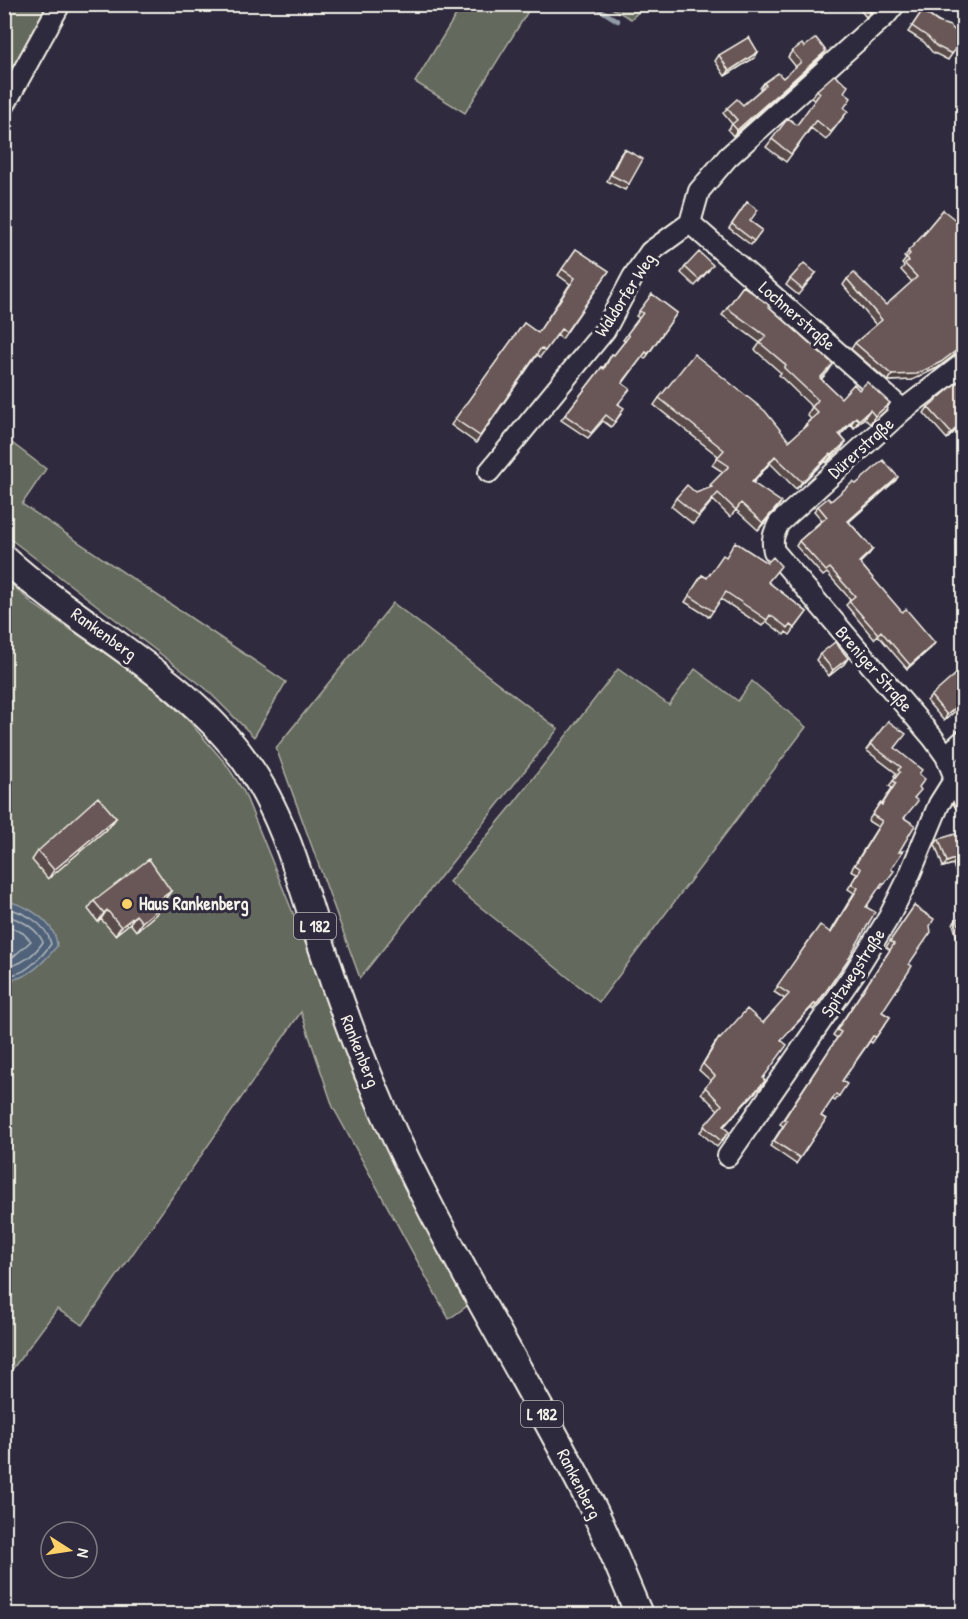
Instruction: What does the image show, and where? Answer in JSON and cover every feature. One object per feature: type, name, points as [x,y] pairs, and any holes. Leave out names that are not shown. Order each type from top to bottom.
[{"type":"main road","name":"Rankenberg","points":[[4,558],[29,581],[148,666],[192,701],[246,761],[289,847],[348,1027],[396,1137],[592,1506],[639,1614]]},
{"type":"street","points":[[4,106],[60,4]]},
{"type":"street","points":[[690,223],[699,191],[728,157],[886,8]]},
{"type":"street","name":"Lochnerstraße","points":[[690,223],[903,410]]},
{"type":"street","name":"Waldorfer Weg","points":[[489,472],[605,330],[633,277],[650,252],[690,223]]},
{"type":"street","name":"Dürerstraße","points":[[772,544],[773,535],[779,523],[903,410],[963,363]]},
{"type":"street","name":"Breniger Straße","points":[[772,544],[774,551],[933,738],[946,756],[963,800]]},
{"type":"street","points":[[946,756],[963,740]]},
{"type":"street","name":"Spitzwegstraße","points":[[728,1156],[855,972],[889,917],[907,881],[939,804],[956,777]]},
{"type":"green space","points":[[646,4],[631,19],[606,5]]},
{"type":"green space","points":[[5,5],[51,5],[5,87]]},
{"type":"green space","points":[[462,5],[532,5],[465,113],[415,82]]},
{"type":"green space","points":[[4,437],[46,469],[22,504],[286,682],[254,737],[205,688],[5,535]]},
{"type":"green space","points":[[4,577],[33,604],[146,681],[188,720],[226,764],[244,792],[306,945],[354,1078],[467,1306],[449,1319],[333,1107],[301,1012],[83,1325],[57,1309],[5,1379],[5,979],[15,979],[30,970],[39,955],[50,927],[29,911],[5,901]]},
{"type":"green space","points":[[393,603],[558,729],[360,978],[276,748]]},
{"type":"green space","points":[[618,669],[669,705],[695,669],[738,701],[752,681],[806,727],[599,1002],[449,882]]},
{"type":"water","points":[[5,901],[30,910],[46,922],[55,937],[57,946],[34,970],[13,979],[5,979]]},
{"type":"building","points":[[867,4],[877,4],[870,12],[864,7]]},
{"type":"building","points":[[922,11],[938,22],[950,26],[963,38],[952,54],[936,46],[912,26]]},
{"type":"building","points":[[749,37],[758,52],[729,71],[719,55]]},
{"type":"building","points":[[816,38],[826,51],[737,130],[732,124],[737,120],[727,108],[737,99],[743,105],[766,85],[764,83],[778,73],[783,78],[801,62],[792,51],[802,44],[804,47]]},
{"type":"building","points":[[834,75],[848,86],[844,92],[851,98],[844,108],[848,111],[831,132],[816,120],[791,154],[772,139],[788,118],[797,125],[820,93],[817,90]]},
{"type":"building","points":[[624,149],[643,159],[629,184],[611,175]]},
{"type":"building","points":[[747,202],[758,210],[750,221],[762,230],[754,241],[732,224]]},
{"type":"building","points":[[943,210],[963,226],[963,342],[957,350],[941,362],[917,374],[892,375],[855,343],[882,320],[847,279],[854,273],[886,305],[917,277],[905,264],[909,261],[906,258],[910,254],[908,251]]},
{"type":"building","points":[[576,249],[609,271],[566,332],[561,329],[545,351],[541,348],[480,436],[455,419],[524,323],[538,333],[575,278],[562,269]]},
{"type":"building","points":[[699,252],[713,265],[699,280],[685,267]]},
{"type":"building","points":[[804,263],[816,273],[802,289],[790,279]]},
{"type":"building","points":[[743,286],[769,305],[833,364],[820,378],[841,398],[854,384],[859,390],[867,382],[890,403],[875,416],[870,410],[859,420],[856,417],[839,434],[846,442],[832,455],[830,454],[802,482],[775,456],[752,482],[781,502],[763,523],[741,503],[736,510],[718,493],[698,516],[676,498],[687,485],[696,493],[712,487],[710,485],[729,466],[717,458],[724,450],[659,398],[694,354],[765,411],[789,441],[818,413],[812,407],[818,400],[784,368],[786,365],[760,343],[766,336],[727,308]]},
{"type":"building","points":[[652,294],[677,313],[648,354],[646,352],[622,383],[630,389],[618,404],[624,408],[615,422],[606,415],[591,433],[565,415],[602,367],[604,369],[612,354],[614,355],[629,336],[627,334],[643,313],[639,311]]},
{"type":"building","points":[[961,379],[963,383],[963,422],[951,433],[928,407]]},
{"type":"building","points":[[883,460],[898,477],[848,521],[873,549],[859,562],[902,612],[906,609],[935,643],[910,665],[881,631],[878,634],[849,601],[855,596],[830,568],[826,571],[799,541],[827,517],[818,506],[828,498],[831,501],[853,482],[856,484]]},
{"type":"building","points":[[735,542],[767,563],[773,557],[781,566],[768,582],[807,612],[795,628],[790,625],[788,628],[770,615],[767,620],[726,592],[713,611],[689,595],[702,575],[707,578],[723,555],[726,557]]},
{"type":"building","points":[[835,642],[848,658],[833,670],[820,654]]},
{"type":"building","points":[[963,668],[963,701],[947,715],[931,696]]},
{"type":"building","points":[[888,721],[906,734],[895,748],[922,770],[919,774],[925,779],[919,787],[921,790],[914,798],[918,801],[904,818],[915,825],[899,852],[903,851],[891,869],[894,871],[885,883],[882,883],[866,907],[875,912],[847,961],[817,1004],[815,1003],[781,1040],[787,1045],[763,1078],[765,1081],[723,1126],[729,1132],[721,1141],[704,1126],[722,1105],[705,1087],[715,1076],[703,1064],[719,1038],[747,1009],[763,1023],[789,994],[777,986],[820,925],[831,933],[858,888],[852,884],[861,869],[855,865],[882,821],[872,815],[880,803],[882,805],[896,783],[893,781],[901,767],[870,744]]},
{"type":"building","points":[[98,797],[116,818],[54,870],[38,851]]},
{"type":"building","points":[[962,832],[963,878],[957,858],[947,862],[939,839]]},
{"type":"building","name":"Haus Rankenberg","points":[[149,859],[171,891],[158,901],[162,906],[142,922],[136,915],[121,927],[107,910],[104,913],[94,901]]},
{"type":"building","points":[[914,906],[934,919],[930,926],[931,932],[909,964],[912,966],[882,1012],[890,1017],[876,1037],[873,1036],[842,1081],[847,1084],[839,1096],[836,1094],[821,1116],[826,1119],[800,1158],[774,1141],[787,1121],[784,1119],[841,1032],[837,1030],[894,944],[890,941]]},
{"type":"building","points":[[963,916],[963,939],[957,919]]},
{"type":"waterway","points":[[591,4],[618,21]]},
{"type":"place","name":"Haus Rankenberg","points":[[127,904]]}]
